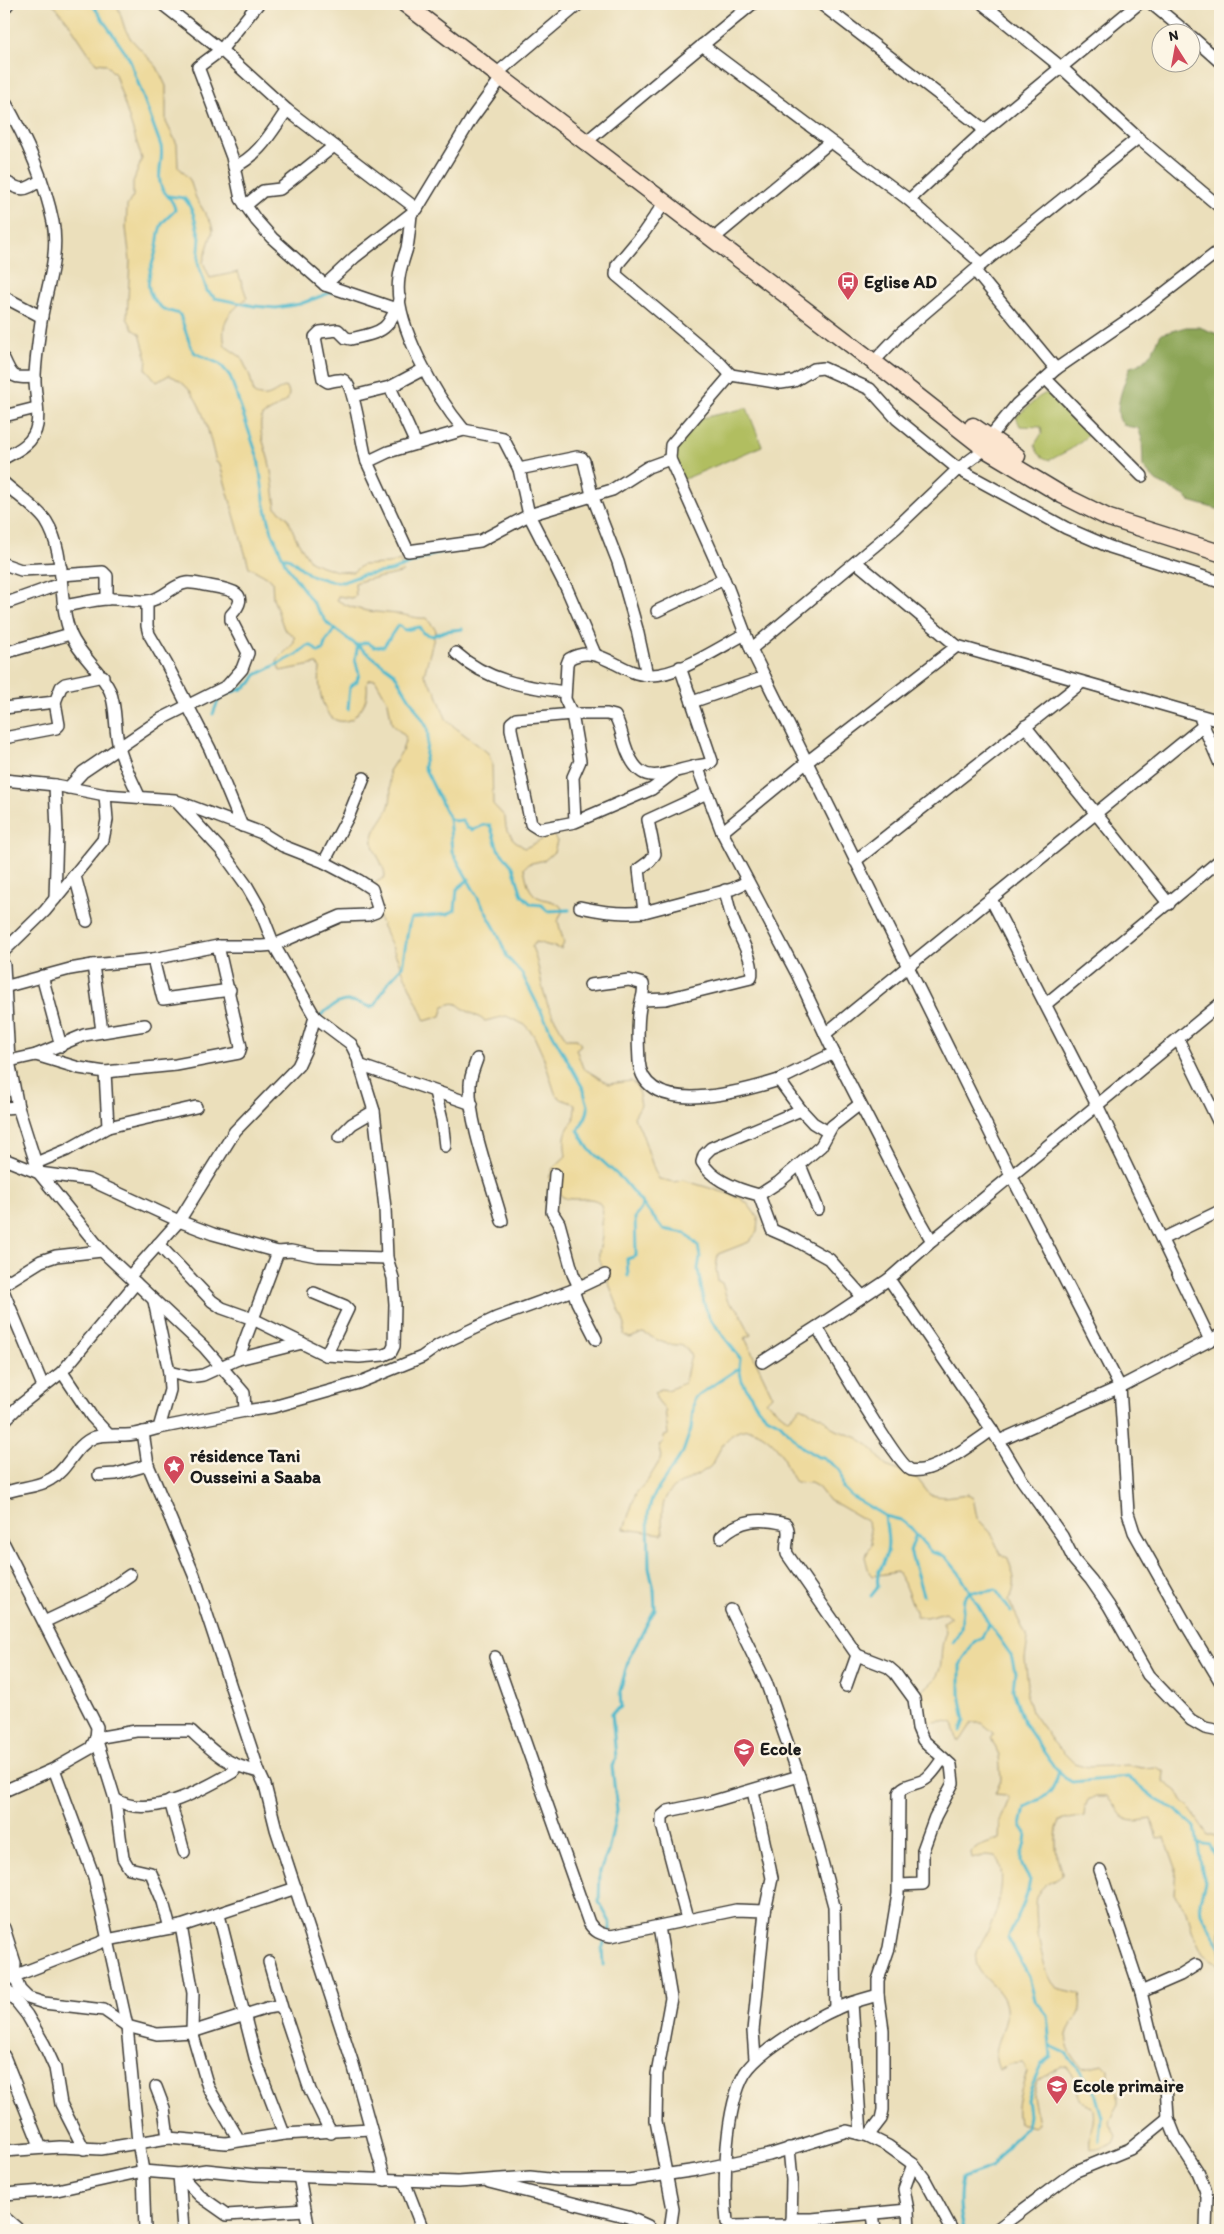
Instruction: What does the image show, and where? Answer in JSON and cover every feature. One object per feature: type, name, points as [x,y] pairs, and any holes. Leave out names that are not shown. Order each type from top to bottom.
[{"type":"street","points":[[4,9],[8,4]]},
{"type":"street","points":[[162,4],[221,50],[287,110],[414,211]]},
{"type":"street","points":[[258,4],[221,50],[199,65],[198,71],[232,157],[241,199],[272,238],[325,286],[396,309]]},
{"type":"street","points":[[405,4],[593,136],[880,355],[987,444],[1083,495],[1112,508],[1220,543]]},
{"type":"street","points":[[417,4],[665,202],[884,370],[987,444],[1062,495],[1109,518],[1220,554]]},
{"type":"street","points":[[325,286],[356,257],[414,211],[502,73],[579,4]]},
{"type":"street","points":[[593,136],[752,4]]},
{"type":"street","points":[[821,4],[985,130]]},
{"type":"street","points":[[983,4],[1061,67],[1138,138],[1220,207]]},
{"type":"street","points":[[908,200],[985,130],[1138,4]]},
{"type":"street","points":[[1152,4],[1174,22]]},
{"type":"street","points":[[702,45],[908,200],[979,267],[1056,369]]},
{"type":"street","points":[[1202,46],[1220,62]]},
{"type":"street","points":[[4,100],[25,136],[42,180],[53,223],[56,252],[42,317],[35,377],[37,424],[30,441],[20,450],[4,458]]},
{"type":"street","points":[[234,166],[244,162],[260,149],[287,110]]},
{"type":"street","points":[[880,355],[900,334],[979,267],[1138,138]]},
{"type":"street","points":[[720,233],[830,142]]},
{"type":"street","points":[[245,206],[262,191],[280,189],[334,146]]},
{"type":"street","points":[[4,181],[25,190],[42,180]]},
{"type":"street","points":[[665,202],[642,235],[617,265],[616,275],[720,362],[732,375],[781,383],[794,381],[814,369],[823,368],[870,389],[897,419],[958,469],[1066,528],[1110,546],[1220,582]]},
{"type":"street","points":[[414,211],[398,279],[404,318],[424,369],[447,410],[464,430]]},
{"type":"street","points":[[751,649],[896,528],[987,444],[1017,404],[1056,369],[1145,308],[1220,250]]},
{"type":"street","points":[[4,297],[42,317]]},
{"type":"street","points":[[400,298],[392,320],[383,330],[351,339],[346,338],[338,330],[320,332],[314,337],[323,379],[328,382],[342,379],[346,382],[353,396],[367,462],[408,551],[480,541],[529,515],[612,490],[648,467],[670,459]]},
{"type":"street","points":[[4,359],[11,375],[16,378],[35,377]]},
{"type":"street","points":[[353,396],[390,387],[424,369]]},
{"type":"street","points":[[732,375],[679,434],[671,445],[670,459],[724,579],[751,649],[1011,1175],[1120,1388],[1128,1513],[1139,1541],[1220,1680]]},
{"type":"street","points":[[1046,379],[1142,476]]},
{"type":"street","points":[[390,387],[416,444]]},
{"type":"street","points":[[4,416],[36,408]]},
{"type":"street","points":[[367,462],[388,452],[464,430],[503,438],[519,469],[529,515],[567,589],[596,654]]},
{"type":"street","points":[[519,469],[582,458],[592,495],[618,562],[637,629],[646,675]]},
{"type":"street","points":[[4,483],[45,519],[54,536],[60,555],[64,606],[70,634],[76,646],[103,676],[111,694],[119,747],[139,796]]},
{"type":"street","points":[[856,562],[957,646],[1081,683],[1220,721]]},
{"type":"street","points":[[4,564],[21,570],[61,575],[103,572],[107,576],[107,599]]},
{"type":"street","points":[[4,604],[61,575]]},
{"type":"street","points":[[657,611],[724,579]]},
{"type":"street","points":[[64,606],[107,599],[147,601],[158,599],[178,586],[187,583],[232,590],[238,595],[238,608],[231,617],[248,649],[248,658],[242,669],[227,686],[161,719],[83,772],[68,788]]},
{"type":"street","points":[[147,601],[147,626],[149,634],[210,749],[242,826]]},
{"type":"street","points":[[4,652],[70,634]]},
{"type":"street","points":[[576,822],[573,777],[580,761],[572,714],[565,699],[569,659],[573,656],[596,654],[627,669],[646,675],[661,674],[708,656],[745,634]]},
{"type":"street","points":[[722,832],[807,762],[957,646]]},
{"type":"street","points":[[456,653],[496,677],[522,686],[565,692]]},
{"type":"street","points":[[673,773],[652,789],[576,822],[539,830],[531,824],[510,730],[511,723],[516,719],[572,714],[608,714],[615,716],[634,767],[641,772],[651,776],[673,773],[708,764],[712,761],[680,667]]},
{"type":"street","points":[[4,738],[56,728],[58,725],[55,702],[61,687],[65,684],[103,676]]},
{"type":"street","points":[[692,702],[765,677]]},
{"type":"street","points":[[856,862],[1081,683]]},
{"type":"street","points":[[4,708],[55,702]]},
{"type":"street","points":[[1198,714],[1220,764]]},
{"type":"street","points":[[1025,726],[1094,814],[1169,904]]},
{"type":"street","points":[[825,1034],[1203,726]]},
{"type":"street","points":[[697,766],[722,832],[797,974],[860,1104],[932,1240]]},
{"type":"street","points":[[324,862],[349,815],[364,778]]},
{"type":"street","points":[[4,780],[55,785],[105,795],[175,800],[262,833],[283,846],[324,862],[372,889],[378,908],[376,912],[368,915],[342,916],[274,945],[218,946],[153,959],[92,965],[42,976],[5,987]]},
{"type":"street","points":[[55,785],[57,831],[55,899]]},
{"type":"street","points":[[644,912],[639,869],[650,862],[655,854],[648,820],[707,793]]},
{"type":"street","points":[[4,951],[55,899],[103,840],[107,820],[105,795]]},
{"type":"street","points":[[158,1244],[212,1300],[227,1310],[253,1319],[326,1355],[359,1357],[384,1355],[391,1352],[394,1346],[395,1304],[393,1278],[387,1258],[385,1208],[374,1111],[360,1066],[351,1044],[314,1017],[274,945],[259,907],[246,886],[221,850],[175,800]]},
{"type":"street","points":[[1046,1004],[1220,860]]},
{"type":"street","points":[[75,876],[87,921]]},
{"type":"street","points":[[580,907],[603,912],[629,914],[644,912],[725,890],[747,882]]},
{"type":"street","points":[[642,1000],[666,999],[751,978],[752,971],[749,958],[732,917],[725,890]]},
{"type":"street","points":[[991,899],[1097,1105],[1162,1239],[1215,1337],[1120,1388],[999,1441]]},
{"type":"street","points":[[36,1055],[79,1068],[106,1072],[176,1065],[240,1052],[230,990],[218,946]]},
{"type":"street","points":[[153,959],[163,999],[230,990]]},
{"type":"street","points":[[4,965],[9,1061],[18,1107],[38,1168],[102,1251],[204,1347],[244,1392],[246,1411]]},
{"type":"street","points":[[92,965],[102,1031]]},
{"type":"street","points":[[42,976],[61,1046]]},
{"type":"street","points":[[590,985],[629,980],[640,982],[644,987],[640,1007],[639,1062],[642,1076],[647,1084],[656,1091],[671,1096],[701,1096],[738,1092],[779,1080],[834,1053]]},
{"type":"street","points":[[762,1362],[889,1279],[932,1240],[1220,1004]]},
{"type":"street","points":[[4,1421],[43,1386],[62,1372],[158,1244],[178,1222],[235,1131],[302,1060],[314,1017]]},
{"type":"street","points":[[9,1061],[36,1055],[84,1035],[145,1025]]},
{"type":"street","points":[[1178,1039],[1220,1125]]},
{"type":"street","points":[[478,1059],[471,1074],[470,1086],[473,1118],[502,1221]]},
{"type":"street","points":[[360,1066],[472,1104]]},
{"type":"street","points":[[106,1072],[108,1127]]},
{"type":"street","points":[[779,1080],[813,1123],[828,1132]]},
{"type":"street","points":[[435,1092],[442,1120],[445,1146]]},
{"type":"street","points":[[802,1110],[711,1148],[704,1156],[702,1162],[711,1173],[739,1189],[758,1195],[779,1182],[800,1165],[821,1146],[828,1132],[838,1120],[860,1104]]},
{"type":"street","points":[[4,1108],[18,1107]]},
{"type":"street","points":[[38,1168],[108,1127],[196,1107]]},
{"type":"street","points":[[339,1137],[352,1124],[374,1111]]},
{"type":"street","points":[[4,1159],[90,1180],[178,1222],[278,1252],[291,1251],[317,1256],[387,1258]]},
{"type":"street","points":[[800,1165],[818,1209]]},
{"type":"street","points":[[554,1174],[552,1212],[561,1228],[573,1274],[577,1302],[596,1339]]},
{"type":"street","points":[[758,1195],[772,1230],[810,1247],[830,1259],[862,1296]]},
{"type":"street","points":[[1162,1239],[1220,1211]]},
{"type":"street","points":[[4,1284],[48,1258],[102,1251]]},
{"type":"street","points":[[238,1359],[278,1252]]},
{"type":"street","points":[[4,1494],[39,1485],[52,1479],[80,1446],[95,1438],[108,1434],[143,1432],[246,1411],[273,1408],[358,1383],[422,1357],[439,1345],[496,1318],[576,1289],[605,1275]]},
{"type":"street","points":[[889,1279],[992,1430],[1022,1480],[1062,1536],[1074,1560],[1109,1606],[1148,1675],[1191,1720],[1205,1728],[1220,1731]]},
{"type":"street","points":[[4,1293],[43,1386]]},
{"type":"street","points":[[314,1293],[348,1309],[326,1355]]},
{"type":"street","points":[[154,1301],[169,1372],[170,1390],[159,1428]]},
{"type":"street","points":[[817,1327],[894,1451],[910,1470],[932,1468],[992,1430]]},
{"type":"street","points":[[169,1372],[189,1377],[202,1375],[238,1359],[302,1343]]},
{"type":"street","points":[[62,1372],[92,1417],[108,1434]]},
{"type":"street","points":[[143,1432],[148,1464],[194,1575],[259,1772],[353,2064],[385,2180]]},
{"type":"street","points":[[98,1475],[116,1474],[148,1464]]},
{"type":"street","points":[[721,1537],[732,1527],[742,1522],[756,1519],[786,1524],[789,1534],[786,1544],[787,1554],[856,1655],[888,1667],[895,1673],[914,1698],[918,1728],[923,1740],[951,1765],[953,1782],[927,1838],[922,1864],[924,1883],[899,1885]]},
{"type":"street","points":[[4,1544],[97,1727],[96,1738],[91,1748],[54,1769],[4,1791]]},
{"type":"street","points":[[44,1622],[101,1596],[130,1575]]},
{"type":"street","points":[[731,1610],[766,1682],[799,1776],[834,1906],[836,2009]]},
{"type":"street","points":[[846,1686],[856,1655]]},
{"type":"street","points":[[495,1657],[586,1914],[594,1931],[601,1935],[611,1936],[736,1910],[766,1911]]},
{"type":"street","points":[[96,1738],[136,1730],[191,1730],[216,1754],[234,1766],[259,1772]]},
{"type":"street","points":[[96,1738],[114,1799],[123,1858],[129,1868],[151,1873],[163,1902],[170,1928]]},
{"type":"street","points":[[865,2135],[881,2119],[883,2110],[883,2030],[878,1980],[889,1948],[899,1885],[899,1793],[900,1789],[905,1786],[921,1782],[928,1777],[943,1758]]},
{"type":"street","points":[[114,1799],[132,1807],[147,1808],[208,1786],[233,1772],[234,1766]]},
{"type":"street","points":[[54,1769],[94,1877],[127,2026],[138,2142],[143,2172],[145,2230]]},
{"type":"street","points":[[687,1919],[662,1825],[662,1816],[668,1811],[753,1791],[799,1776]]},
{"type":"street","points":[[753,1791],[772,1878],[766,1911],[753,2031],[755,2059]]},
{"type":"street","points":[[170,1801],[184,1852]]},
{"type":"street","points":[[1100,1870],[1141,1992],[1154,2050],[1166,2085],[1168,2118],[1176,2138],[1198,2172],[1205,2189],[1207,2198],[1206,2230]]},
{"type":"street","points":[[9,1978],[107,1940],[181,1926],[296,1888]]},
{"type":"street","points":[[219,1914],[256,2061],[284,2134]]},
{"type":"street","points":[[181,1926],[193,1993],[192,2032],[208,2087],[239,2140]]},
{"type":"street","points":[[658,1927],[671,1989],[658,2074],[656,2121],[673,2209],[670,2230]]},
{"type":"street","points":[[4,1928],[15,1963],[9,1978]]},
{"type":"street","points":[[268,1962],[310,2090],[331,2133]]},
{"type":"street","points":[[1141,1992],[1180,1975],[1196,1965]]},
{"type":"street","points":[[9,1978],[28,1998],[44,2003],[104,2010],[127,2026],[157,2034],[192,2032],[276,2005],[282,2008]]},
{"type":"street","points":[[4,1986],[26,2015],[56,2068],[61,2104],[84,2148]]},
{"type":"street","points":[[878,1995],[836,2009],[773,2046],[755,2059],[744,2075],[732,2113],[726,2164],[725,2188],[728,2226],[791,2225],[812,2219],[908,2210]]},
{"type":"street","points":[[852,2003],[865,2135]]},
{"type":"street","points":[[4,2056],[40,2148]]},
{"type":"street","points":[[156,2087],[164,2108],[168,2138]]},
{"type":"street","points":[[996,2230],[1074,2172],[1130,2149],[1168,2118]]},
{"type":"street","points":[[4,2151],[40,2148],[101,2149],[168,2138],[217,2142],[284,2134],[370,2130]]},
{"type":"street","points":[[4,2194],[57,2190],[143,2172],[179,2174],[206,2170],[404,2181],[458,2182],[530,2177],[558,2180],[628,2180],[726,2164],[847,2131],[865,2135],[888,2146],[913,2164],[924,2178],[952,2230]]},
{"type":"street","points":[[789,2148],[792,2180],[791,2225]]},
{"type":"street","points":[[909,2230],[904,2185],[913,2164]]},
{"type":"street","points":[[179,2174],[200,2196],[227,2216],[305,2210]]},
{"type":"street","points":[[179,2174],[183,2230]]},
{"type":"street","points":[[299,2176],[309,2230]]},
{"type":"street","points":[[482,2180],[628,2217],[648,2226],[651,2230]]},
{"type":"street","points":[[404,2181],[422,2230]]},
{"type":"street","points":[[873,2214],[875,2230]]},
{"type":"street","points":[[4,2217],[19,2230]]},
{"type":"green space","points":[[1186,327],[1199,327],[1220,335],[1220,510],[1189,501],[1185,496],[1156,481],[1143,467],[1142,439],[1138,428],[1126,426],[1121,422],[1118,415],[1122,389],[1130,367],[1146,359],[1161,334]]},
{"type":"green space","points":[[1046,393],[1073,409],[1082,421],[1087,436],[1071,449],[1050,460],[1038,453],[1035,444],[1042,433],[1041,427],[1020,426],[1016,417]]},
{"type":"green space","points":[[747,408],[762,446],[680,481],[671,445],[693,420]]},
{"type":"sand","points":[[53,4],[117,4],[125,29],[131,39],[157,67],[166,86],[166,122],[177,144],[178,166],[190,180],[196,198],[211,223],[213,230],[203,262],[210,278],[238,272],[247,298],[227,318],[224,330],[225,346],[241,357],[250,376],[254,394],[266,396],[284,387],[288,389],[287,401],[262,416],[261,422],[276,508],[287,517],[297,540],[310,561],[319,565],[337,571],[353,572],[362,565],[388,564],[400,560],[403,572],[355,583],[356,596],[351,598],[338,596],[337,600],[359,609],[426,618],[436,630],[424,675],[436,692],[447,721],[488,753],[492,763],[493,804],[505,817],[506,828],[513,839],[524,848],[553,835],[557,841],[554,852],[545,860],[528,864],[524,868],[532,892],[539,898],[557,903],[563,910],[558,921],[564,943],[561,949],[536,942],[532,947],[547,1002],[566,1039],[577,1039],[581,1045],[576,1049],[583,1068],[609,1084],[631,1081],[637,1085],[641,1105],[634,1117],[659,1179],[674,1182],[683,1180],[739,1197],[748,1204],[758,1218],[757,1232],[749,1242],[718,1254],[716,1269],[718,1281],[722,1283],[728,1302],[738,1309],[751,1335],[745,1338],[772,1395],[766,1401],[788,1419],[801,1407],[822,1417],[834,1429],[858,1438],[870,1446],[886,1466],[916,1477],[930,1495],[944,1497],[968,1494],[973,1497],[977,1518],[991,1533],[1001,1555],[1008,1558],[1014,1580],[1009,1601],[1028,1639],[1025,1659],[1028,1684],[1026,1696],[1031,1711],[1053,1742],[1074,1763],[1088,1767],[1128,1765],[1142,1768],[1157,1767],[1164,1772],[1163,1781],[1177,1791],[1182,1801],[1208,1835],[1214,1835],[1220,1842],[1220,1977],[1217,1963],[1203,1954],[1192,1931],[1187,1911],[1174,1894],[1176,1868],[1165,1837],[1157,1838],[1151,1819],[1141,1821],[1128,1820],[1120,1814],[1107,1796],[1096,1796],[1088,1800],[1084,1816],[1059,1821],[1056,1834],[1056,1848],[1058,1862],[1063,1875],[1051,1881],[1038,1893],[1036,1917],[1040,1946],[1047,1973],[1052,1982],[1060,1989],[1080,1994],[1080,2013],[1067,2035],[1067,2044],[1071,2053],[1082,2068],[1103,2064],[1109,2070],[1109,2083],[1118,2093],[1118,2105],[1109,2121],[1117,2136],[1114,2143],[1099,2149],[1090,2147],[1094,2117],[1092,2107],[1082,2101],[1078,2095],[1076,2083],[1067,2067],[1061,2066],[1037,2081],[1033,2095],[1038,2124],[1034,2127],[1019,2123],[1018,2103],[1027,2072],[1023,2063],[1009,2064],[999,2070],[997,2064],[997,2046],[1006,2018],[1005,2003],[1002,1996],[981,1973],[976,1960],[978,1949],[997,1907],[1001,1889],[1001,1870],[995,1856],[986,1855],[972,1859],[971,1852],[978,1847],[999,1839],[1000,1821],[1009,1799],[1006,1795],[995,1794],[1001,1780],[999,1755],[991,1738],[994,1733],[982,1723],[972,1723],[961,1740],[957,1740],[953,1722],[940,1721],[923,1724],[916,1704],[917,1693],[928,1686],[939,1672],[946,1631],[943,1623],[951,1617],[946,1612],[926,1617],[917,1617],[904,1583],[897,1572],[872,1576],[865,1557],[872,1544],[868,1522],[829,1501],[818,1487],[811,1483],[795,1482],[777,1448],[767,1438],[757,1432],[739,1431],[731,1436],[724,1443],[713,1465],[680,1484],[667,1495],[663,1504],[663,1534],[624,1529],[636,1493],[648,1480],[662,1457],[659,1445],[663,1443],[664,1436],[668,1435],[665,1410],[656,1398],[655,1393],[660,1389],[668,1390],[684,1383],[691,1357],[683,1346],[659,1341],[643,1333],[630,1338],[624,1335],[625,1325],[599,1258],[603,1212],[600,1203],[591,1199],[567,1199],[558,1193],[549,1178],[553,1168],[566,1156],[565,1137],[570,1125],[574,1121],[575,1104],[561,1099],[555,1093],[543,1056],[533,1034],[525,1025],[506,1016],[485,1021],[455,1003],[444,1006],[441,1016],[425,1021],[369,895],[368,887],[385,877],[383,866],[374,847],[373,837],[388,810],[391,793],[389,771],[402,751],[406,737],[392,724],[388,702],[375,679],[368,680],[367,697],[360,710],[352,719],[342,721],[334,719],[328,714],[324,706],[321,697],[320,669],[317,664],[280,671],[277,660],[294,643],[294,636],[284,629],[273,598],[272,580],[249,567],[220,465],[216,462],[202,412],[189,390],[180,381],[169,375],[157,382],[146,369],[147,359],[140,334],[133,329],[127,318],[130,261],[126,228],[127,206],[133,196],[133,182],[142,159],[115,74],[105,64],[96,63],[68,22]]},
{"type":"waterway","points":[[92,4],[129,58],[161,146],[162,156],[159,177],[161,186],[171,200],[175,210],[160,227],[148,281],[151,295],[162,308],[180,315],[191,347],[195,353],[220,364],[230,376],[258,458],[265,506],[272,532],[286,565],[328,624],[394,673],[427,727],[428,736],[424,767],[449,818],[452,851],[497,932],[507,957],[522,974],[584,1090],[588,1109],[585,1119],[578,1130],[589,1149],[623,1180],[663,1229],[685,1233],[698,1246],[700,1257],[698,1269],[704,1303],[709,1317],[740,1358],[739,1368],[742,1381],[758,1408],[767,1416],[780,1423],[802,1447],[818,1457],[823,1457],[838,1469],[841,1473],[843,1488],[851,1496],[885,1516],[901,1520],[910,1527],[931,1552],[945,1556],[959,1573],[989,1624],[1011,1655],[1015,1672],[1013,1690],[1024,1723],[1055,1768],[1072,1782],[1128,1777],[1157,1800],[1176,1810],[1195,1827],[1205,1881],[1200,1902],[1201,1913],[1220,1946]]},
{"type":"waterway","points":[[169,196],[184,198],[193,213],[200,238],[198,263],[207,291],[215,298],[254,306],[276,308],[300,304],[332,292]]},
{"type":"waterway","points":[[283,557],[290,559],[310,575],[330,581],[343,582],[362,575],[391,571],[437,553],[451,551]]},
{"type":"waterway","points":[[348,709],[350,687],[357,681],[359,674],[355,659],[358,645],[367,642],[374,647],[384,646],[398,625],[405,630],[419,627],[423,633],[432,636],[445,631],[462,629]]},
{"type":"waterway","points":[[213,714],[218,701],[223,695],[242,689],[251,683],[256,675],[296,655],[307,646],[312,646],[318,652],[323,650],[325,643],[334,630]]},
{"type":"waterway","points":[[449,818],[455,821],[462,820],[467,828],[473,830],[484,825],[490,825],[498,849],[513,867],[522,895],[531,904],[542,905],[547,911],[569,910]]},
{"type":"waterway","points":[[320,1016],[332,1006],[343,1001],[355,1002],[370,1007],[375,1005],[389,981],[402,967],[411,918],[448,914],[455,910],[457,889],[469,879]]},
{"type":"waterway","points":[[628,1276],[627,1259],[636,1256],[635,1217],[641,1209],[642,1203]]},
{"type":"waterway","points":[[609,1932],[611,1924],[599,1902],[600,1871],[608,1852],[617,1810],[612,1766],[616,1758],[612,1713],[621,1707],[620,1691],[629,1658],[655,1609],[654,1590],[649,1568],[648,1514],[652,1498],[683,1452],[691,1429],[694,1398],[739,1368]]},
{"type":"waterway","points":[[871,1596],[878,1587],[879,1572],[888,1548],[885,1516]]},
{"type":"waterway","points":[[916,1534],[910,1551],[923,1595]]},
{"type":"waterway","points":[[953,1643],[961,1629],[964,1599],[970,1591],[996,1590],[1011,1612]]},
{"type":"waterway","points":[[961,1731],[965,1720],[960,1694],[960,1665],[974,1642],[982,1637],[989,1624]]},
{"type":"waterway","points":[[964,2229],[960,2204],[962,2178],[991,2168],[1013,2139],[1027,2126],[1029,2115],[1027,2099],[1041,2064],[1051,2056],[1047,2015],[1035,2000],[1029,1977],[1008,1938],[1029,1888],[1030,1880],[1021,1861],[1026,1833],[1021,1826],[1025,1807],[1051,1791],[1059,1771]]},
{"type":"waterway","points":[[1197,1843],[1210,1845],[1216,1857],[1220,1857]]},
{"type":"waterway","points":[[603,1965],[602,1949],[606,1937]]},
{"type":"waterway","points":[[1051,2046],[1066,2053],[1094,2089],[1102,2117],[1100,2141]]},
{"type":"place","name":"Eglise AD","points":[[848,301]]},
{"type":"place","name":"résidence Tani Ousseini a Saaba","points":[[174,1485]]},
{"type":"place","name":"Ecole","points":[[744,1768]]},
{"type":"place","name":"Ecole primaire","points":[[1057,2105]]}]
